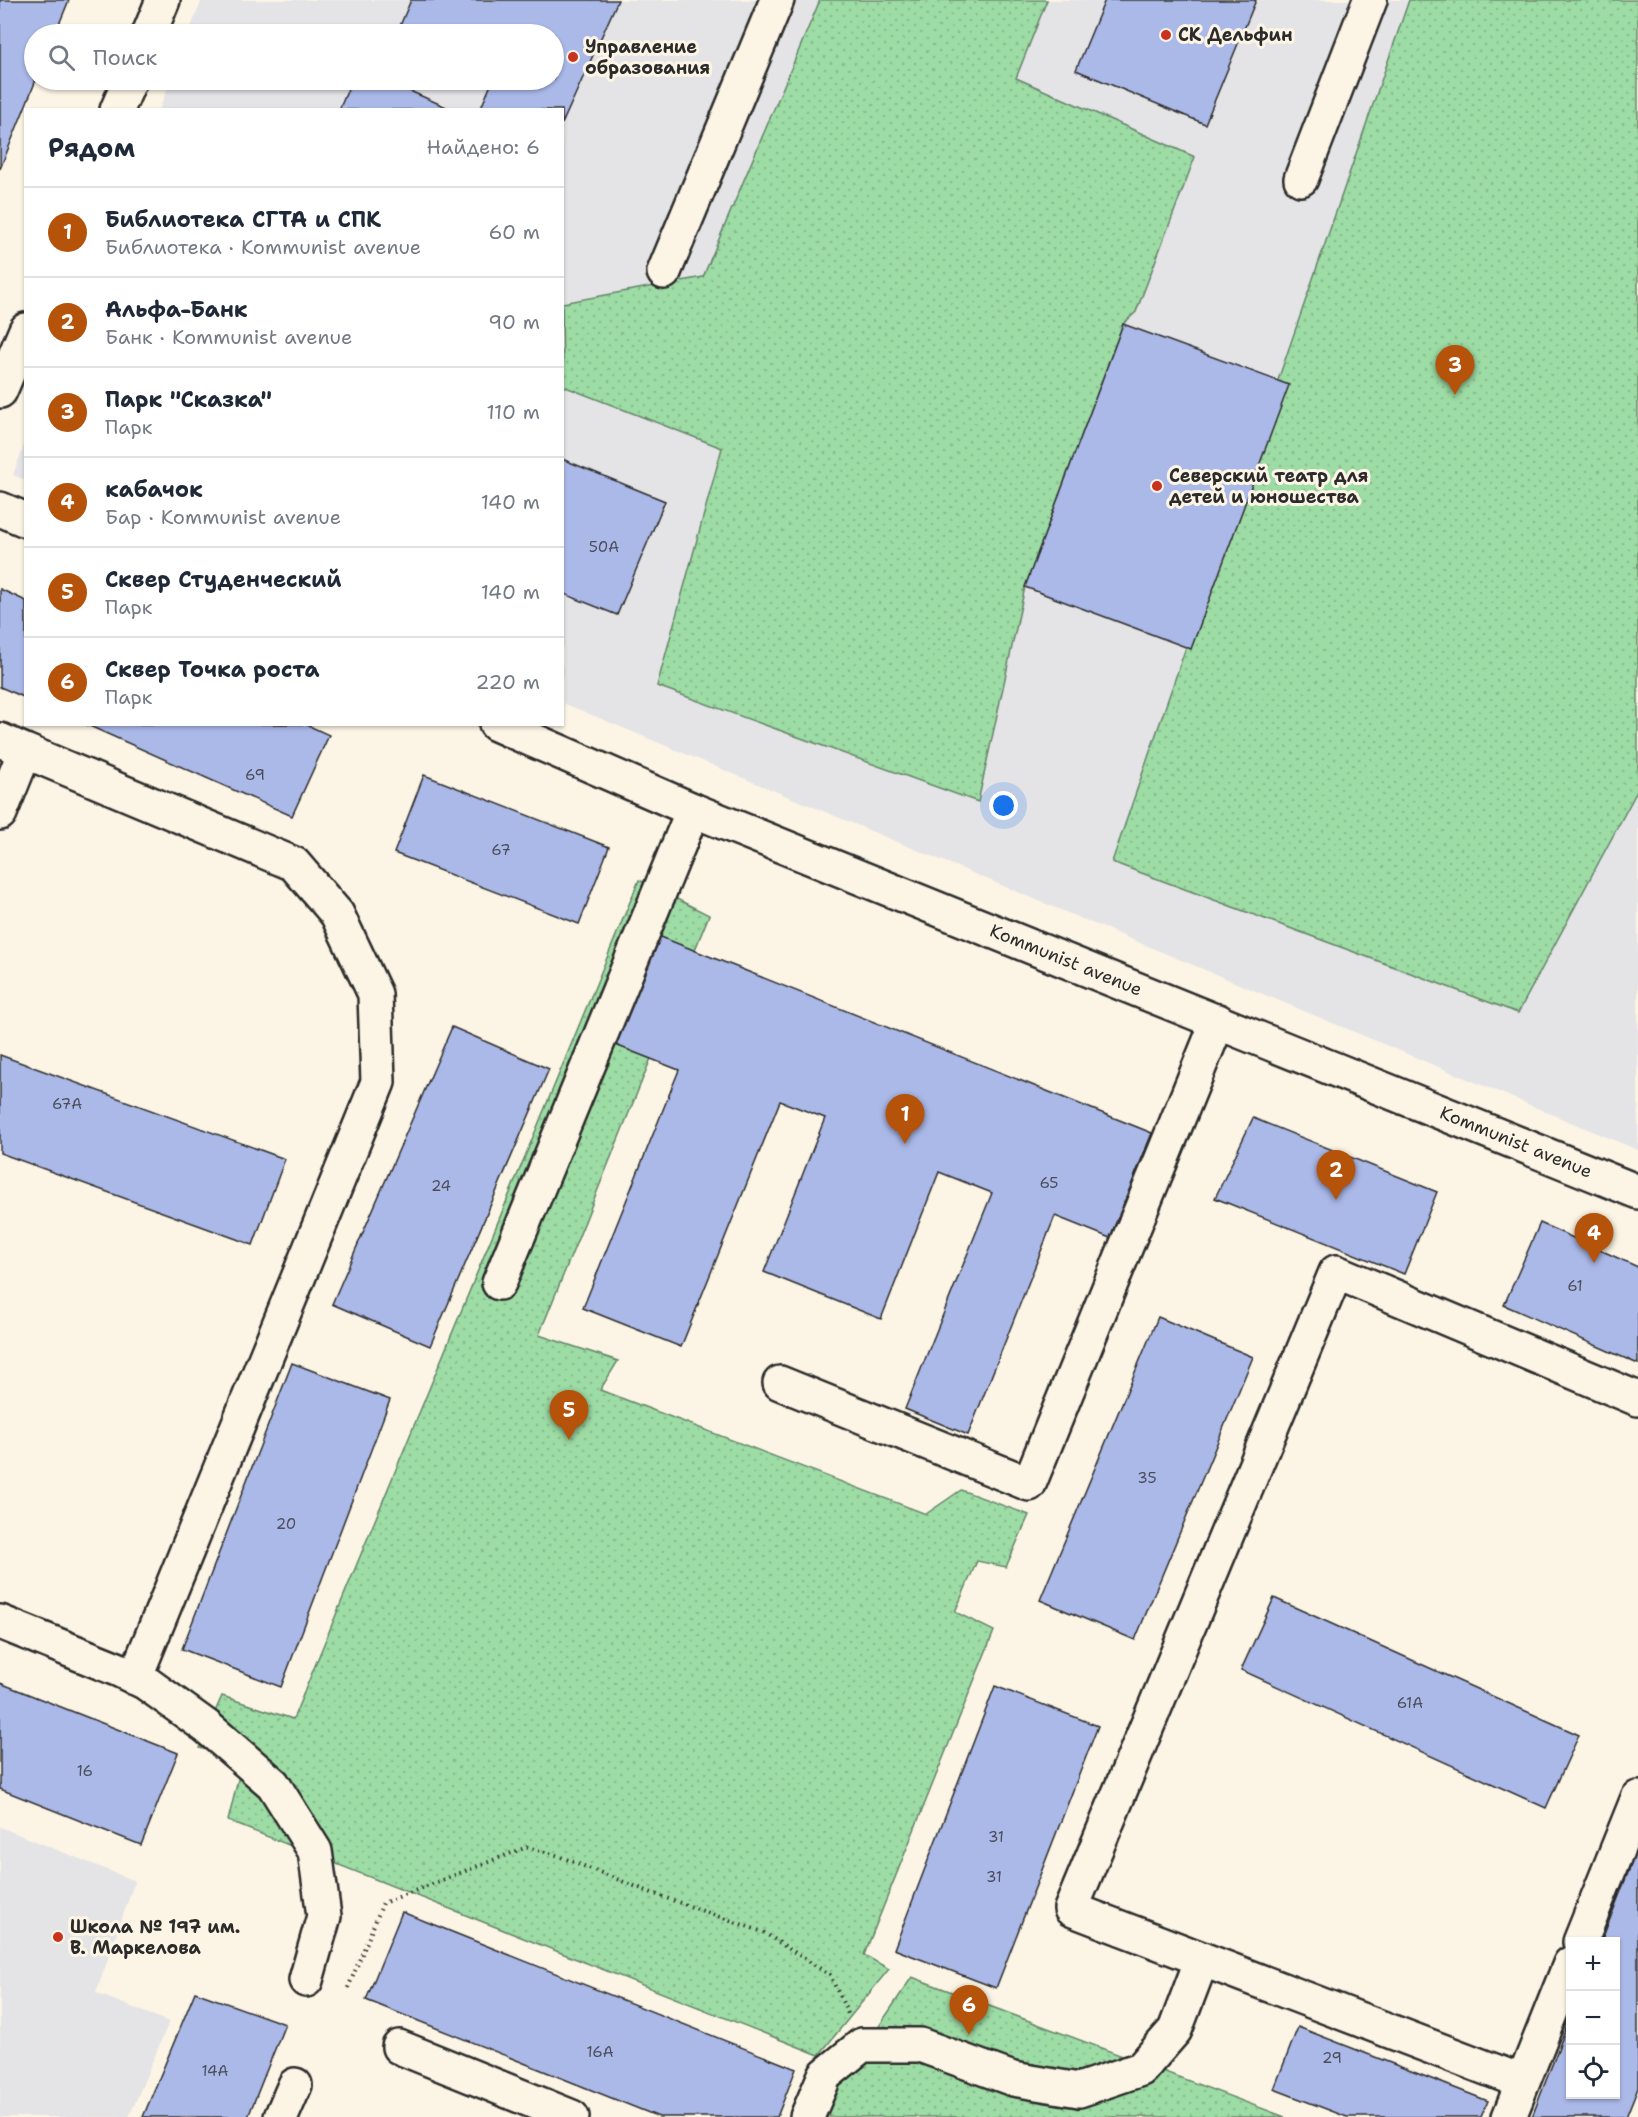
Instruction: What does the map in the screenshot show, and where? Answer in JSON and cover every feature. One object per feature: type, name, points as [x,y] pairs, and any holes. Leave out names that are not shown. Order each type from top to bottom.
[{"type":"main road","points":[[153,24],[163,0]]},
{"type":"main road","points":[[664,272],[777,0]]},
{"type":"main road","points":[[1301,179],[1370,0]]},
{"type":"main road","points":[[118,108],[126,90]]},
{"type":"main road","points":[[0,391],[24,335]]},
{"type":"main road","points":[[0,509],[24,519]]},
{"type":"main road","name":"Kommunist avenue","points":[[500,726],[693,810],[1638,1192]]},
{"type":"main road","points":[[0,813],[13,746],[294,864],[337,914],[375,994],[378,1082],[135,1678]]},
{"type":"main road","points":[[500,1283],[693,810]]},
{"type":"main road","points":[[780,1383],[1029,1484],[1218,1021]]},
{"type":"main road","points":[[1523,2082],[1071,1909],[1336,1272],[1638,1399]]},
{"type":"main road","points":[[0,1622],[135,1678],[207,1727],[273,1784],[315,1851],[324,1916],[306,1980]]},
{"type":"main road","points":[[1582,1937],[1638,1798]]},
{"type":"main road","points":[[807,2117],[825,2075],[862,2045],[921,2045],[1013,2079],[1079,2090],[1141,2069],[1175,2030],[1202,1959]]},
{"type":"main road","points":[[1509,2117],[1566,1974]]},
{"type":"main road","points":[[399,2047],[572,2117]]},
{"type":"main road","points":[[281,2117],[295,2085]]},
{"type":"path","points":[[348,1988],[383,1904],[527,1847],[556,1855],[652,1893],[763,1932],[830,1975],[862,2045]]},
{"type":"shaded area","points":[[202,0],[1442,0],[1638,488],[1638,1150],[564,703],[564,108],[160,108],[167,90],[564,90],[564,24],[192,24]]},
{"type":"shaded area","points":[[24,446],[24,480],[13,475]]},
{"type":"shaded area","name":"Школа № 197 им. В. Маркелова","points":[[0,1827],[135,1881],[96,1993],[169,2022],[129,2117],[0,2117]]},
{"type":"green space","points":[[820,0],[1047,0],[1016,78],[1195,157],[1136,312],[1123,324],[1025,587],[978,802],[657,686],[722,448],[564,386],[564,303],[703,277]]},
{"type":"green space","points":[[1409,0],[1638,0],[1638,789],[1518,1013],[1112,862]]},
{"type":"green space","points":[[639,880],[709,915],[539,1335],[618,1361],[600,1390],[926,1514],[961,1490],[1029,1515],[1006,1567],[977,1561],[955,1612],[994,1631],[864,1955],[889,1969],[819,2055],[228,1821],[243,1759],[199,1748],[222,1696],[293,1719]]},
{"type":"green space","points":[[912,1977],[1285,2117],[825,2117],[835,2092]]},
{"type":"building","points":[[0,0],[69,0],[59,24],[24,24],[24,90],[32,90],[0,169]]},
{"type":"building","name":"Управление образования","points":[[411,0],[618,0],[564,120],[564,108],[481,108],[489,90],[564,90],[564,24],[401,24]]},
{"type":"building","name":"СК Дельфин","points":[[1105,0],[1256,0],[1205,124],[1076,70]]},
{"type":"building","points":[[348,90],[408,90],[448,108],[340,108]]},
{"type":"building","name":"Северский театр для детей и юношества","points":[[1123,324],[1289,385],[1191,649],[1025,587]]},
{"type":"building","points":[[564,460],[665,501],[617,615],[564,594]]},
{"type":"building","points":[[0,589],[24,600],[24,697],[0,687]]},
{"type":"building","points":[[90,726],[309,726],[329,735],[292,816]]},
{"type":"building","points":[[424,775],[609,847],[579,924],[394,853]]},
{"type":"building","points":[[656,935],[1152,1133],[1110,1238],[1055,1216],[968,1435],[905,1409],[992,1193],[939,1172],[881,1319],[764,1272],[825,1118],[780,1101],[681,1347],[583,1308],[679,1070],[613,1044]]},
{"type":"building","points":[[452,1027],[549,1069],[430,1346],[332,1304]]},
{"type":"building","points":[[0,1055],[285,1159],[253,1245],[0,1153]]},
{"type":"building","points":[[1253,1118],[1437,1192],[1404,1274],[1215,1198]]},
{"type":"building","points":[[1540,1223],[1638,1267],[1638,1364],[1504,1305]]},
{"type":"building","points":[[1158,1317],[1253,1357],[1135,1640],[1040,1600]]},
{"type":"building","points":[[292,1363],[390,1400],[281,1687],[182,1649]]},
{"type":"building","points":[[1274,1598],[1579,1735],[1546,1808],[1241,1670]]},
{"type":"building","points":[[0,1683],[178,1753],[141,1845],[0,1789]]},
{"type":"building","points":[[995,1686],[1098,1726],[996,1988],[894,1949]]},
{"type":"building","points":[[1638,1847],[1638,2087],[1626,2117],[1532,2117],[1566,2028],[1566,2099],[1620,2099],[1620,1937],[1603,1937]]},
{"type":"building","points":[[402,1912],[796,2069],[777,2117],[659,2117],[366,2000]]},
{"type":"building","points":[[195,1992],[285,2024],[248,2117],[143,2117]]},
{"type":"building","points":[[1298,2027],[1488,2101],[1481,2117],[1347,2117],[1274,2089]]},
{"type":"place","name":"СК Дельфин","points":[[1166,35]]},
{"type":"place","name":"Управление образования","points":[[573,57]]},
{"type":"place","name":"Парк \"Сказка\"","points":[[1455,395]]},
{"type":"place","name":"Северский театр для детей и юношества","points":[[1157,486]]},
{"type":"place","name":"Библиотека СГТА и СПК","points":[[905,1144]]},
{"type":"place","name":"Альфа-Банк","points":[[1336,1200]]},
{"type":"place","name":"кабачок","points":[[1594,1263]]},
{"type":"place","name":"Сквер Студенческий","points":[[569,1440]]},
{"type":"place","name":"Школа № 197 им. В. Маркелова","points":[[58,1937]]},
{"type":"place","name":"Сквер Точка роста","points":[[969,2035]]}]
